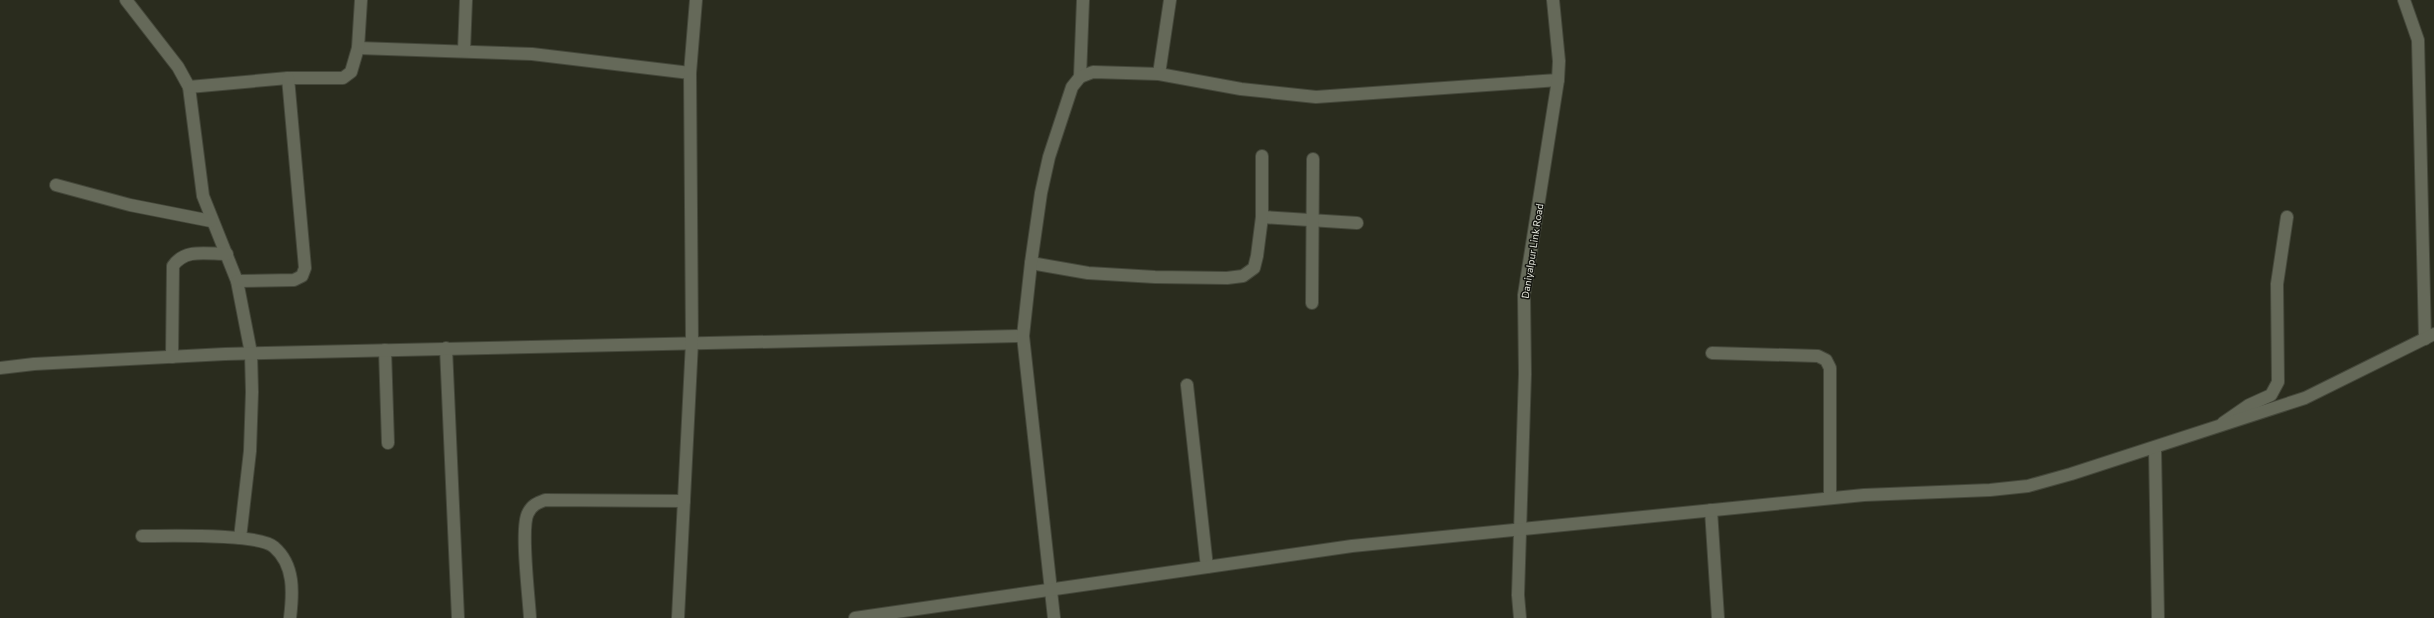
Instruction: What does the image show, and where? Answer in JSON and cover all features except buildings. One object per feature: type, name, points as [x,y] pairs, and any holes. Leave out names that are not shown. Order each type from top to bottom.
[{"type":"street","points":[[126,0],[178,67],[189,87],[203,196],[211,221],[227,254],[237,281],[251,353],[250,451],[240,538]]},
{"type":"street","points":[[189,87],[288,78],[343,78],[351,72],[358,48],[362,0]]},
{"type":"street","points":[[464,51],[466,0]]},
{"type":"street","points":[[678,618],[692,342],[690,73],[696,0]]},
{"type":"street","points":[[1080,77],[1083,0]]},
{"type":"street","points":[[1159,74],[1170,0]]},
{"type":"street","name":"Daniyalpur Link Road","points":[[1520,618],[1518,595],[1522,528],[1524,295],[1558,80],[1559,61],[1553,0]]},
{"type":"street","points":[[854,618],[1352,546],[1830,498],[1864,495],[1948,493],[2028,486],[2154,449],[2305,398],[2429,337],[2419,53],[2418,40],[2404,0]]},
{"type":"street","points":[[358,48],[532,54],[690,73]]},
{"type":"street","points":[[1054,618],[1023,336],[1041,193],[1049,158],[1072,87],[1080,77],[1093,72],[1159,74],[1241,89],[1316,97],[1558,80]]},
{"type":"street","points":[[237,281],[294,280],[302,276],[305,268],[288,78]]},
{"type":"street","points":[[1031,263],[1088,273],[1155,277],[1243,276],[1254,268],[1258,256],[1262,217],[1262,156]]},
{"type":"street","points":[[1312,303],[1314,220],[1313,159]]},
{"type":"street","points":[[56,185],[130,205],[211,221]]},
{"type":"street","points":[[1262,217],[1357,223]]},
{"type":"street","points":[[2215,428],[2249,405],[2272,395],[2276,389],[2278,382],[2277,284],[2287,217]]},
{"type":"street","points":[[172,356],[173,266],[179,257],[189,254],[227,254]]},
{"type":"street","points":[[0,368],[34,364],[251,353],[692,342],[1023,336]]},
{"type":"street","points":[[446,348],[458,618]]},
{"type":"street","points":[[385,350],[388,443]]},
{"type":"street","points":[[1712,353],[1818,356],[1826,360],[1830,368],[1830,498]]},
{"type":"street","points":[[1187,386],[1207,567]]},
{"type":"street","points":[[2154,449],[2158,618]]},
{"type":"street","points":[[530,618],[525,531],[527,514],[534,504],[545,500],[684,501]]},
{"type":"street","points":[[1711,510],[1718,618]]},
{"type":"street","points":[[142,536],[240,538],[266,543],[278,551],[290,573],[292,582],[290,618]]}]
